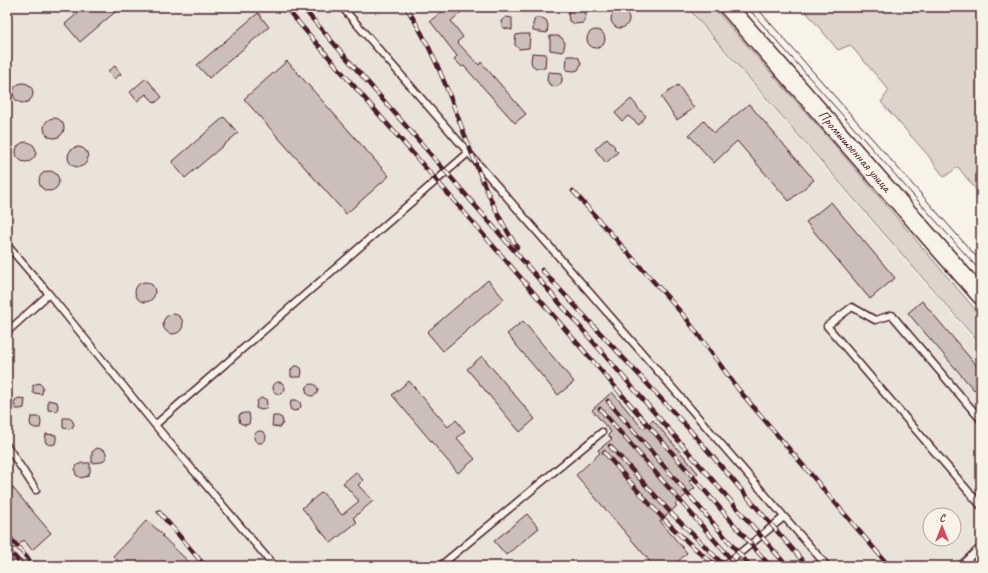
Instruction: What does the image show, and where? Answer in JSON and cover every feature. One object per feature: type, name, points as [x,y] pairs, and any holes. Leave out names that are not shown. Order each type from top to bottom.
[{"type":"street","name":"Промышленная улица","points":[[728,7],[981,296]]},
{"type":"lane","points":[[342,7],[827,566]]},
{"type":"lane","points":[[155,425],[468,153]]},
{"type":"lane","points":[[7,245],[49,294],[155,425],[274,566]]},
{"type":"lane","points":[[7,332],[49,294]]},
{"type":"lane","points":[[981,420],[892,315],[875,320],[852,306],[828,326],[981,506]]},
{"type":"lane","points":[[440,566],[602,432]]},
{"type":"lane","points":[[7,446],[36,490]]},
{"type":"lane","points":[[724,566],[784,517]]},
{"type":"lane","points":[[960,566],[981,547]]},
{"type":"shaded area","points":[[7,7],[685,7],[981,348],[981,566],[7,566]]},
{"type":"shaded area","points":[[687,7],[713,7],[832,142],[981,316],[981,345]]},
{"type":"shaded area","points":[[802,7],[981,7],[981,196],[958,167],[944,177],[927,154],[881,102],[889,90],[850,45],[838,50]]},
{"type":"building","points":[[85,7],[121,7],[80,42],[65,24]]},
{"type":"building","points":[[448,7],[467,7],[451,21],[463,37],[457,42],[479,65],[481,62],[526,114],[515,123],[464,66],[462,67],[454,59],[457,56],[430,21]]},
{"type":"building","points":[[572,7],[580,7],[584,10],[586,16],[583,23],[575,24],[569,21],[568,13]]},
{"type":"building","points":[[620,10],[626,13],[629,19],[626,25],[620,28],[614,25],[611,19],[614,13]]},
{"type":"building","points":[[258,13],[269,27],[209,78],[197,65]]},
{"type":"building","points":[[506,17],[512,18],[512,30],[502,26],[501,21]]},
{"type":"building","points":[[535,18],[542,18],[546,20],[548,25],[547,33],[533,31]]},
{"type":"building","points":[[596,30],[600,31],[604,35],[604,43],[600,47],[596,48],[592,47],[588,43],[587,39],[588,35],[592,31]]},
{"type":"building","points":[[530,34],[529,48],[519,49],[515,45],[516,35]]},
{"type":"building","points":[[550,36],[558,36],[562,38],[565,43],[563,52],[550,50]]},
{"type":"building","points":[[532,53],[546,54],[545,68],[536,68],[532,65]]},
{"type":"building","points":[[567,56],[579,58],[581,64],[578,70],[566,70]]},
{"type":"building","points":[[287,61],[389,176],[346,214],[244,99]]},
{"type":"building","points":[[115,66],[121,74],[114,79],[108,71]]},
{"type":"building","points":[[548,72],[562,73],[562,81],[560,85],[555,87],[549,84],[547,80]]},
{"type":"building","points":[[146,78],[162,97],[155,103],[146,94],[137,101],[130,92]]},
{"type":"building","points":[[23,83],[30,86],[33,93],[30,100],[23,103],[16,100],[13,93],[16,86]]},
{"type":"building","points":[[678,85],[694,108],[677,120],[661,97]]},
{"type":"building","points":[[631,99],[646,116],[639,125],[628,116],[622,121],[615,113]]},
{"type":"building","points":[[749,104],[814,180],[789,201],[737,141],[714,163],[689,135],[704,121],[714,133]]},
{"type":"building","points":[[224,117],[238,133],[185,178],[172,162]]},
{"type":"building","points":[[54,118],[61,121],[64,128],[61,135],[54,138],[47,135],[44,128],[47,121]]},
{"type":"building","points":[[607,138],[618,152],[606,163],[595,149]]},
{"type":"building","points":[[26,142],[33,145],[36,152],[33,159],[26,162],[19,159],[16,152],[19,145]]},
{"type":"building","points":[[78,147],[85,150],[88,157],[85,164],[78,167],[71,164],[68,157],[71,150]]},
{"type":"building","points":[[49,171],[56,174],[59,181],[56,188],[49,191],[42,188],[39,181],[42,174]]},
{"type":"building","points":[[831,202],[895,278],[870,299],[806,222]]},
{"type":"building","points":[[488,280],[504,299],[443,351],[427,332]]},
{"type":"building","points":[[145,282],[152,285],[155,292],[152,299],[145,302],[138,299],[135,292],[138,285]]},
{"type":"building","points":[[922,301],[981,371],[981,384],[974,390],[908,313]]},
{"type":"building","points":[[173,314],[180,317],[183,324],[180,331],[173,334],[166,331],[163,324],[166,317]]},
{"type":"building","points":[[523,321],[574,382],[558,395],[507,334]]},
{"type":"building","points":[[482,356],[535,419],[520,432],[467,369]]},
{"type":"building","points":[[294,366],[301,368],[301,377],[291,377],[291,370]]},
{"type":"building","points":[[409,381],[448,427],[456,420],[465,431],[457,438],[475,459],[458,473],[392,395]]},
{"type":"building","points":[[279,382],[283,384],[285,388],[283,392],[279,394],[275,392],[273,388],[275,384]]},
{"type":"building","points":[[39,383],[43,387],[42,394],[33,393],[33,385]]},
{"type":"building","points":[[312,384],[316,386],[318,390],[316,394],[312,396],[308,394],[306,390],[308,386]]},
{"type":"building","points":[[612,392],[643,429],[653,420],[698,473],[689,481],[695,488],[675,504],[677,506],[660,521],[687,553],[673,566],[654,566],[576,475],[600,453],[598,450],[612,439],[608,435],[611,432],[592,410]]},
{"type":"building","points":[[19,398],[25,399],[24,408],[16,409],[14,404],[15,400]]},
{"type":"building","points":[[261,398],[266,399],[266,409],[261,410],[256,408],[257,401]]},
{"type":"building","points":[[48,400],[57,402],[57,411],[48,410]]},
{"type":"building","points":[[291,400],[300,402],[301,407],[298,410],[294,411],[290,409]]},
{"type":"building","points":[[249,413],[249,424],[245,425],[240,423],[239,415]]},
{"type":"building","points":[[273,416],[282,418],[283,423],[280,427],[272,426]]},
{"type":"building","points":[[31,417],[40,417],[40,428],[31,426]]},
{"type":"building","points":[[63,418],[69,418],[72,420],[74,424],[72,428],[63,428]]},
{"type":"building","points":[[260,431],[264,433],[266,437],[264,441],[260,443],[256,441],[254,437],[256,433]]},
{"type":"building","points":[[46,434],[56,435],[55,444],[50,445],[46,443]]},
{"type":"building","points":[[97,448],[104,450],[106,453],[106,458],[102,462],[92,463],[92,452]]},
{"type":"building","points":[[82,463],[90,463],[90,472],[88,476],[81,478],[76,475],[75,470],[77,465]]},
{"type":"building","points":[[356,472],[363,480],[358,485],[373,501],[353,518],[357,522],[331,543],[302,508],[322,492],[342,515],[359,501],[343,483]]},
{"type":"building","points":[[7,481],[51,533],[32,550],[24,540],[14,549],[7,541]]},
{"type":"building","points":[[527,514],[539,528],[506,555],[494,541]]},
{"type":"building","points":[[147,520],[193,566],[123,566],[113,556]]},
{"type":"tram line","points":[[747,7],[981,272]]},
{"type":"tram line","points":[[756,7],[981,262]]},
{"type":"railway","points":[[285,7],[770,566]]},
{"type":"railway","points":[[302,7],[787,566]]},
{"type":"railway","points":[[406,7],[423,35],[437,65],[486,188],[500,218],[517,247]]},
{"type":"railway","points":[[573,191],[686,318],[738,389],[889,566]]},
{"type":"railway","points":[[542,270],[689,429],[807,566]]},
{"type":"railway","points":[[608,401],[750,566]]},
{"type":"railway","points":[[600,409],[737,566]]},
{"type":"railway","points":[[610,446],[672,514],[725,566]]},
{"type":"railway","points":[[604,452],[671,526],[701,554],[717,566]]},
{"type":"railway","points":[[159,512],[205,566]]},
{"type":"railway","points":[[7,534],[34,566]]},
{"type":"railway","points":[[7,548],[23,566]]}]
